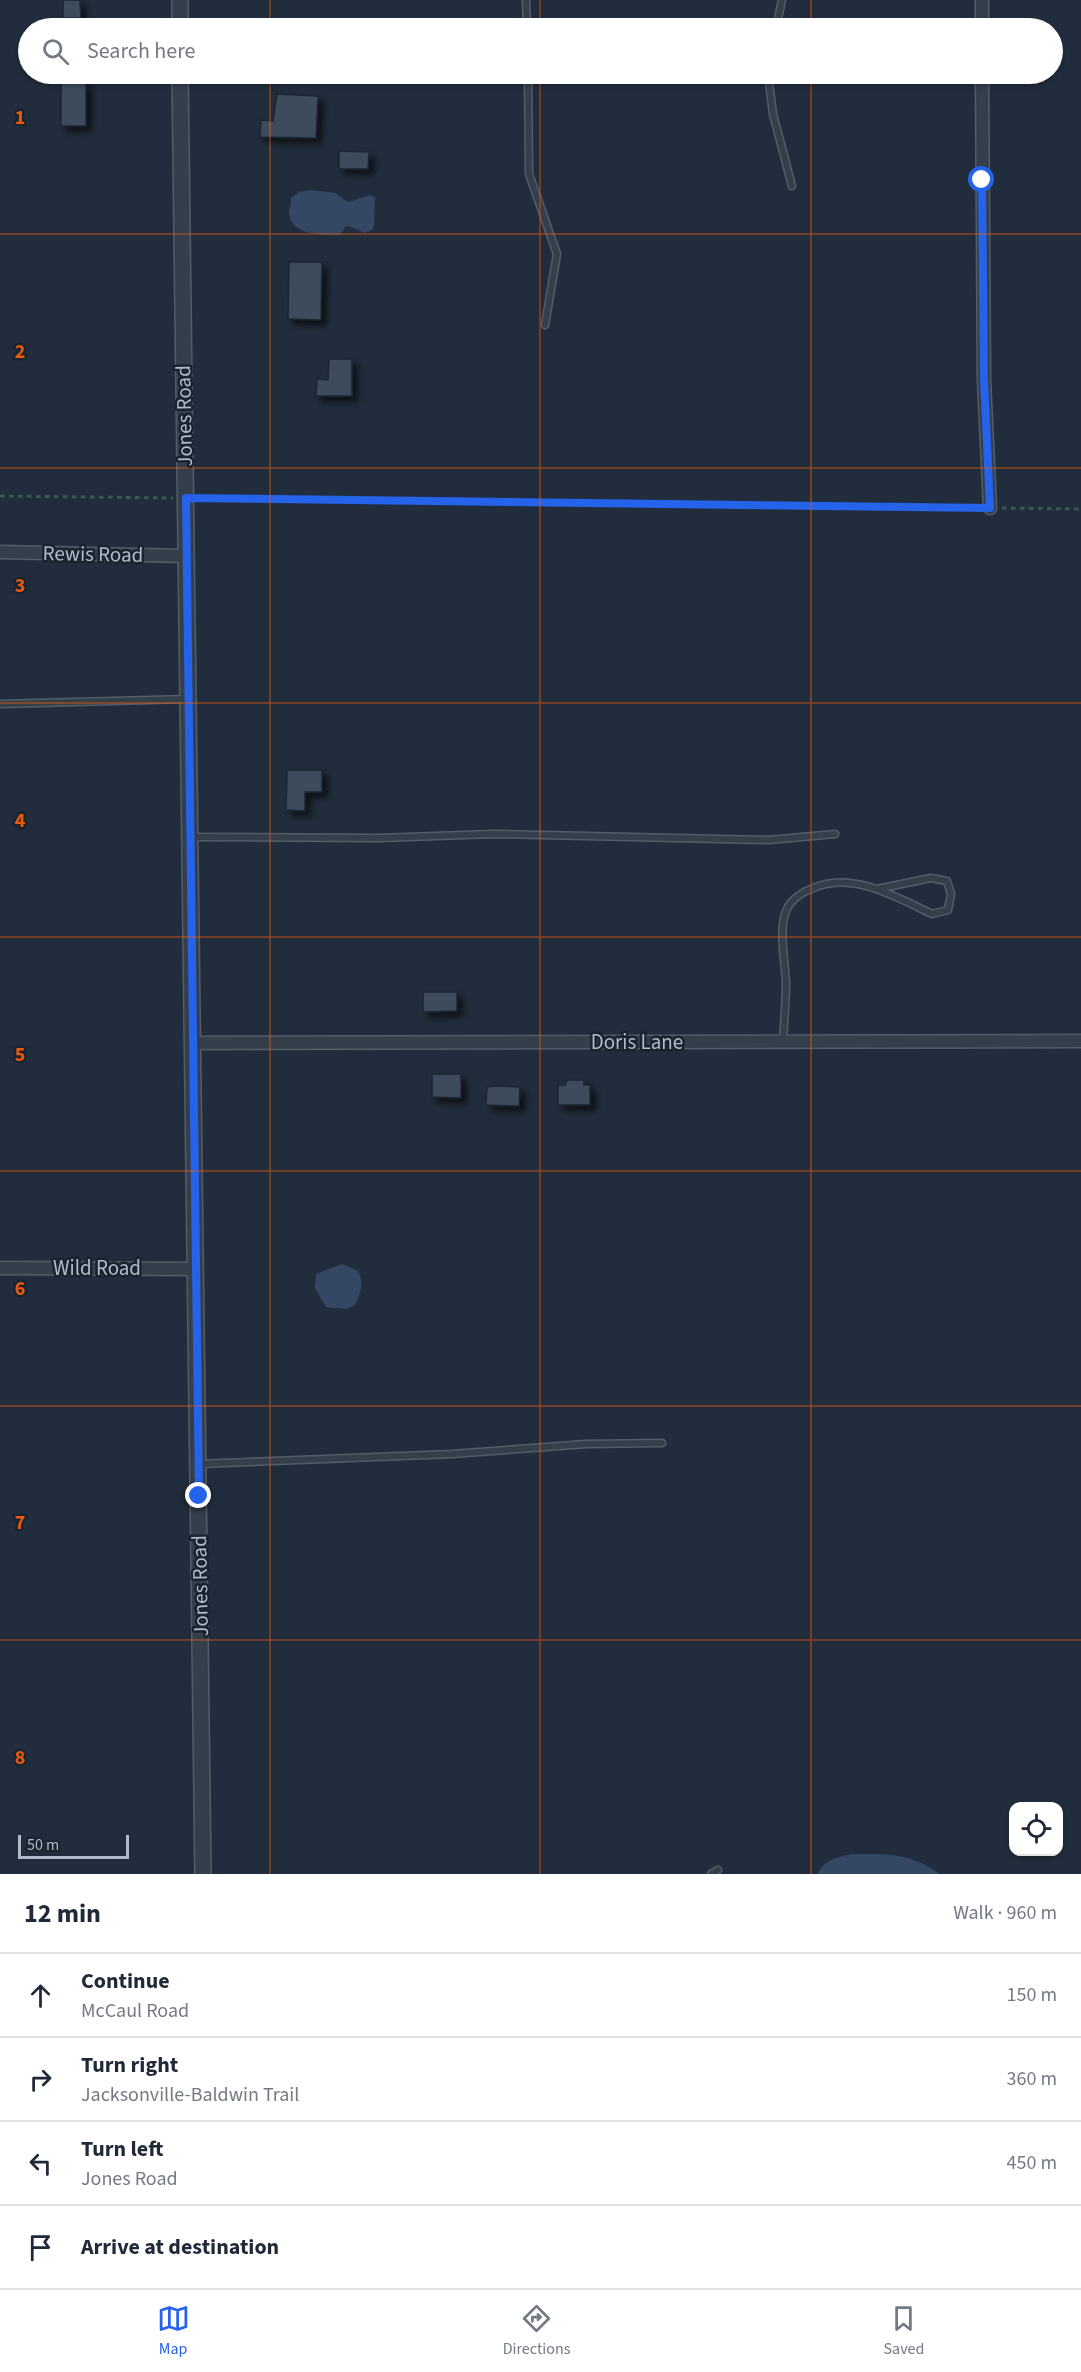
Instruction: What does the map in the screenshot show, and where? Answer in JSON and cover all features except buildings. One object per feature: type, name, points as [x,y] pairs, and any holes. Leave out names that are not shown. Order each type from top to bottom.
[{"type":"street","points":[[180,0],[180,18]]},
{"type":"street","points":[[982,0],[982,18]]},
{"type":"street","name":"Jones Road","points":[[180,84],[203,1874]]},
{"type":"street","points":[[982,84],[984,380],[990,508]]},
{"type":"street","name":"Rewis Road","points":[[0,552],[186,556]]},
{"type":"street","name":"Doris Lane","points":[[192,1043],[1081,1041]]},
{"type":"street","name":"Wild Road","points":[[0,1268],[195,1269]]},
{"type":"lane","points":[[526,0],[527,18]]},
{"type":"lane","points":[[778,18],[782,0]]},
{"type":"lane","points":[[528,84],[529,174],[557,254],[546,325]]},
{"type":"lane","points":[[769,84],[773,114],[792,186]]},
{"type":"lane","points":[[0,704],[189,699]]},
{"type":"lane","points":[[190,837],[379,838],[493,834],[769,840],[835,834]]},
{"type":"lane","points":[[783,1042],[786,984],[783,923],[787,908],[802,892],[824,883],[842,882],[877,889],[932,914],[948,910],[951,894],[947,881],[940,878],[877,889]]},
{"type":"lane","points":[[198,1464],[452,1454],[586,1444],[662,1443]]},
{"type":"lane","points":[[711,1874],[718,1870]]},
{"type":"path","points":[[0,496],[1081,509]]},
{"type":"water","points":[[311,190],[335,193],[348,202],[370,195],[375,198],[372,230],[365,233],[349,226],[345,227],[340,235],[325,235],[301,230],[291,220],[289,213],[291,198],[299,192]]},
{"type":"water","points":[[342,1264],[358,1271],[361,1284],[359,1296],[355,1305],[346,1309],[326,1307],[315,1288],[316,1274]]},
{"type":"water","points":[[852,1854],[908,1858],[940,1874],[818,1874],[827,1862]]},
{"type":"route","points":[[199,1496],[186,498],[990,508],[984,380],[982,180]]}]
